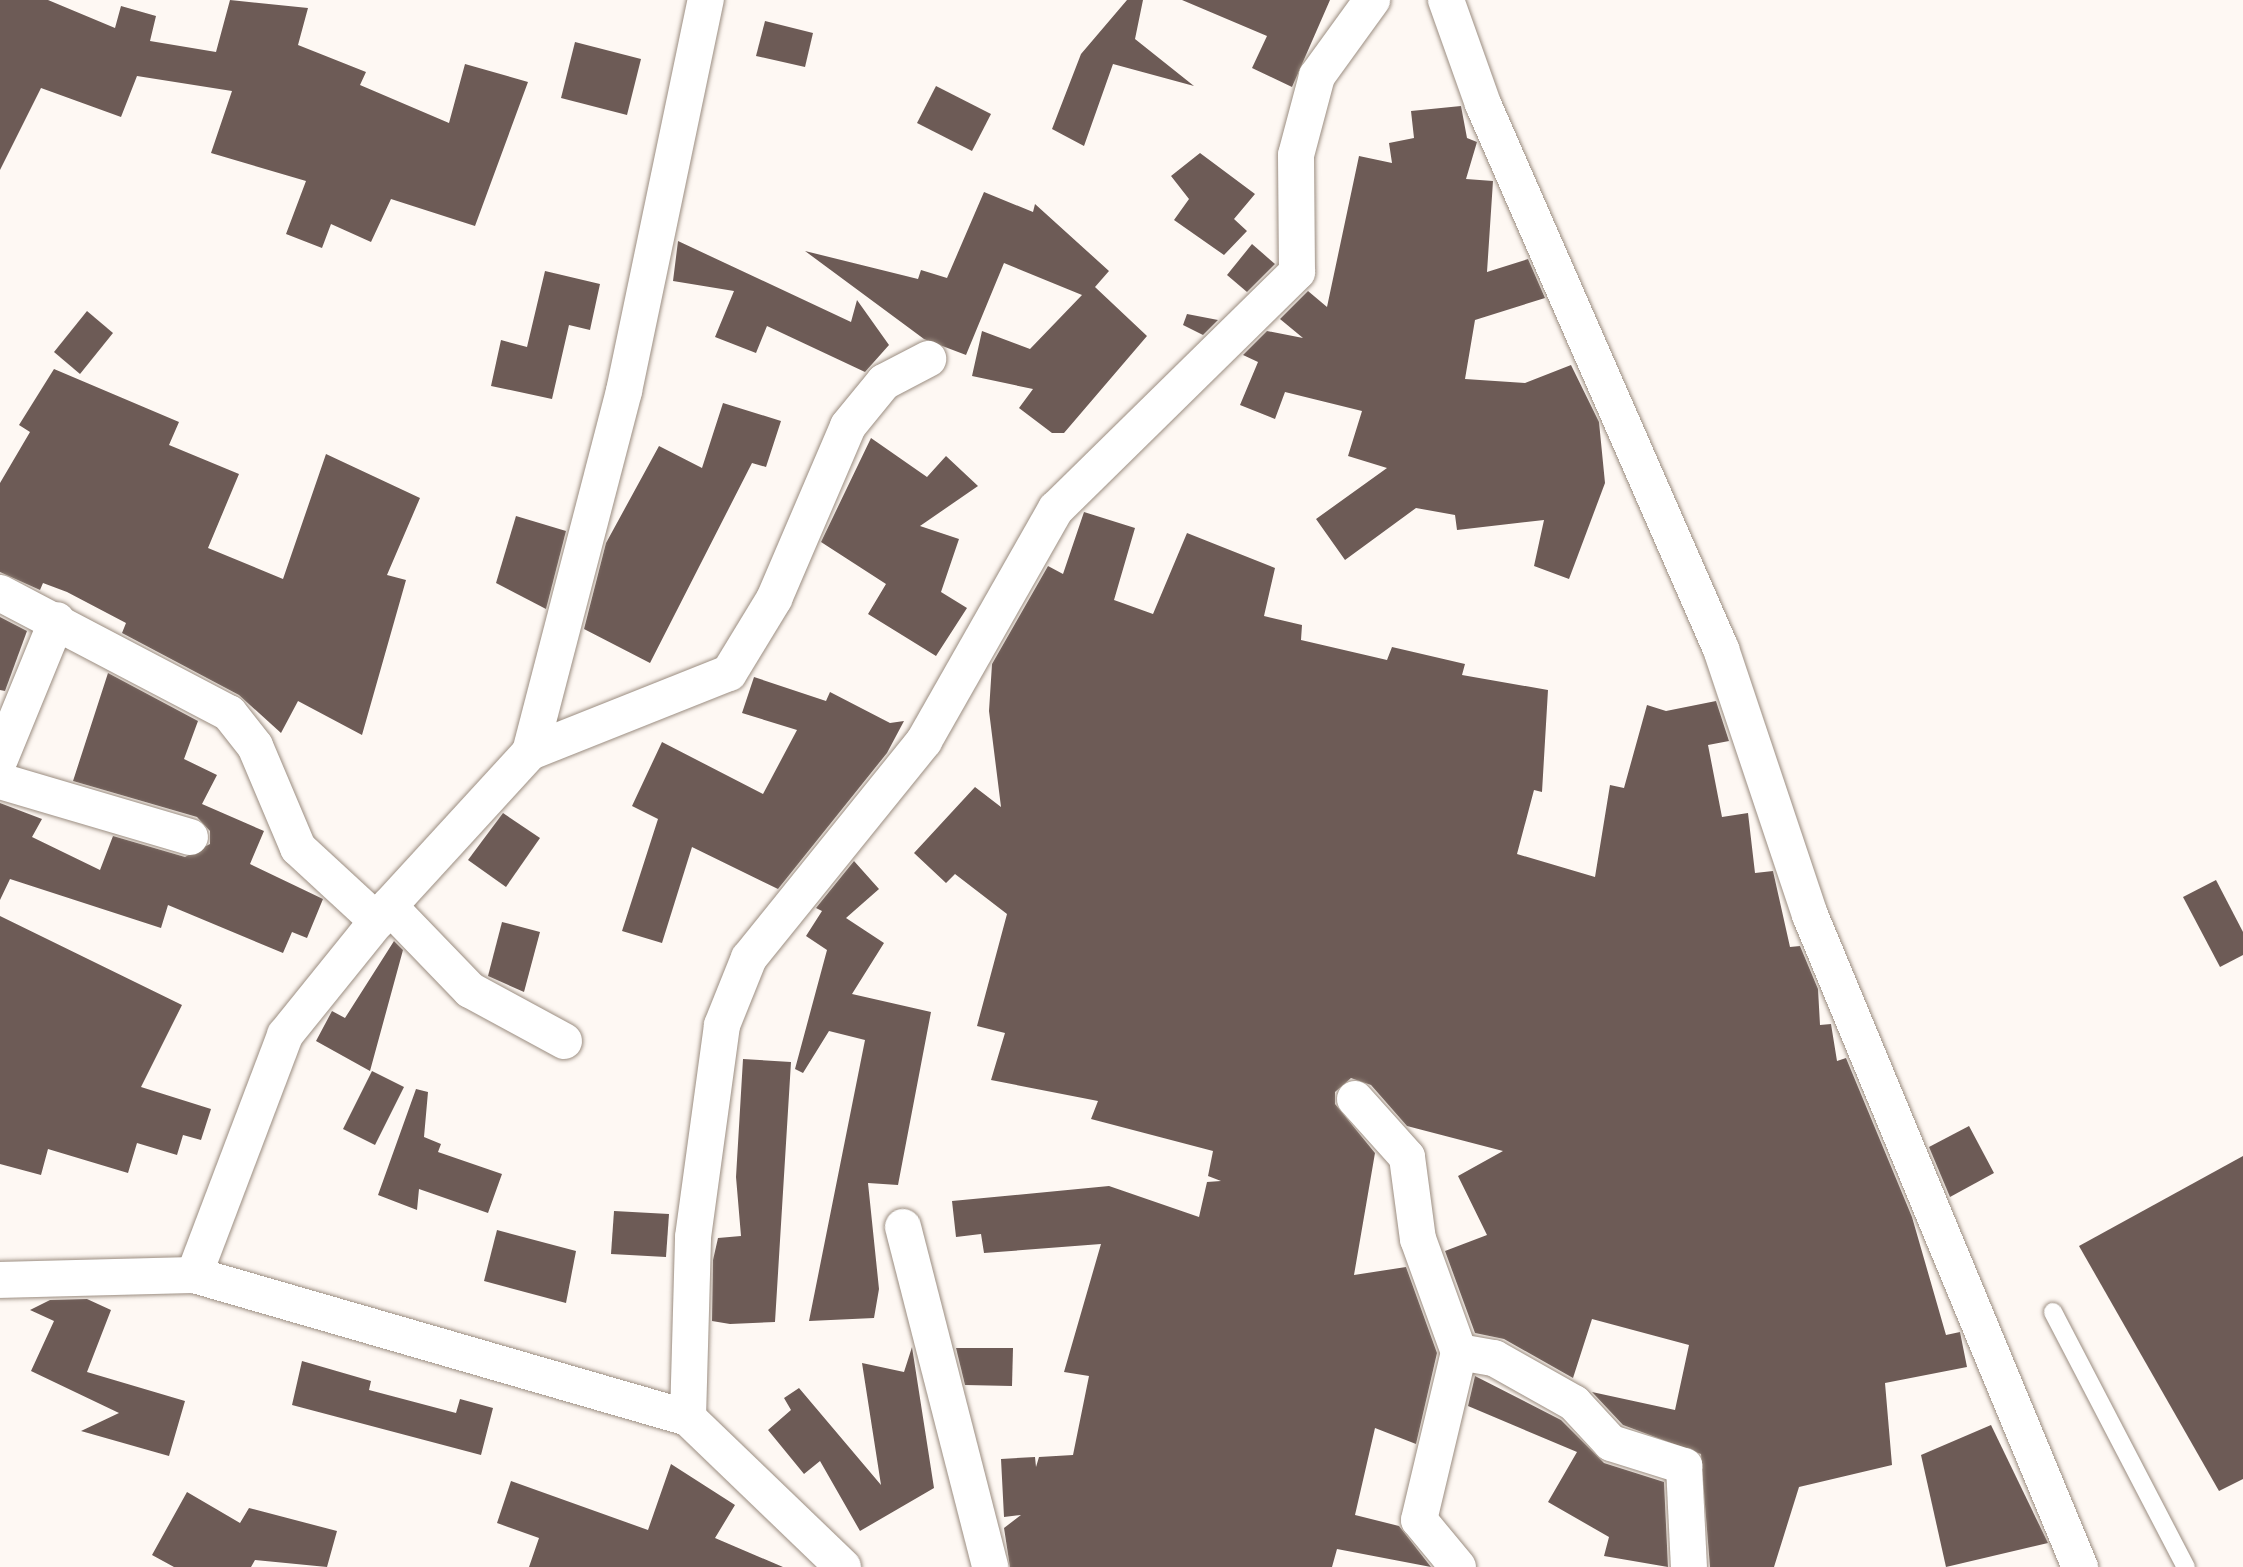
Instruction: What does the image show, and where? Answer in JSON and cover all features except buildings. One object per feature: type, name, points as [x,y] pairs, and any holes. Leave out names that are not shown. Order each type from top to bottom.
[{"type":"street","points":[[530,752],[624,391],[706,0]]},
{"type":"street","points":[[688,1418],[693,1237],[722,1025],[749,958],[924,741],[1056,509],[1297,272],[1296,155],[1317,76],[1372,0]]},
{"type":"street","points":[[1446,0],[1483,104],[1721,649],[1810,915],[2080,1567]]},
{"type":"street","points":[[194,1275],[285,1035],[383,913],[530,752],[729,673],[774,599],[848,426],[884,382],[928,359]]},
{"type":"street","points":[[0,593],[57,620],[229,713],[255,746],[298,848],[383,913],[470,990],[564,1041]]},
{"type":"street","points":[[0,759],[57,620]]},
{"type":"street","points":[[0,781],[190,837]]},
{"type":"street","points":[[1355,1099],[1407,1157],[1418,1239],[1459,1352],[1419,1520],[1458,1567]]},
{"type":"street","points":[[903,1227],[990,1567]]},
{"type":"street","points":[[0,1280],[194,1275],[688,1418],[843,1567]]},
{"type":"street","points":[[1459,1352],[1494,1358],[1574,1403],[1611,1443],[1684,1466],[1689,1567]]},
{"type":"lane","points":[[2053,1312],[2186,1567]]}]
